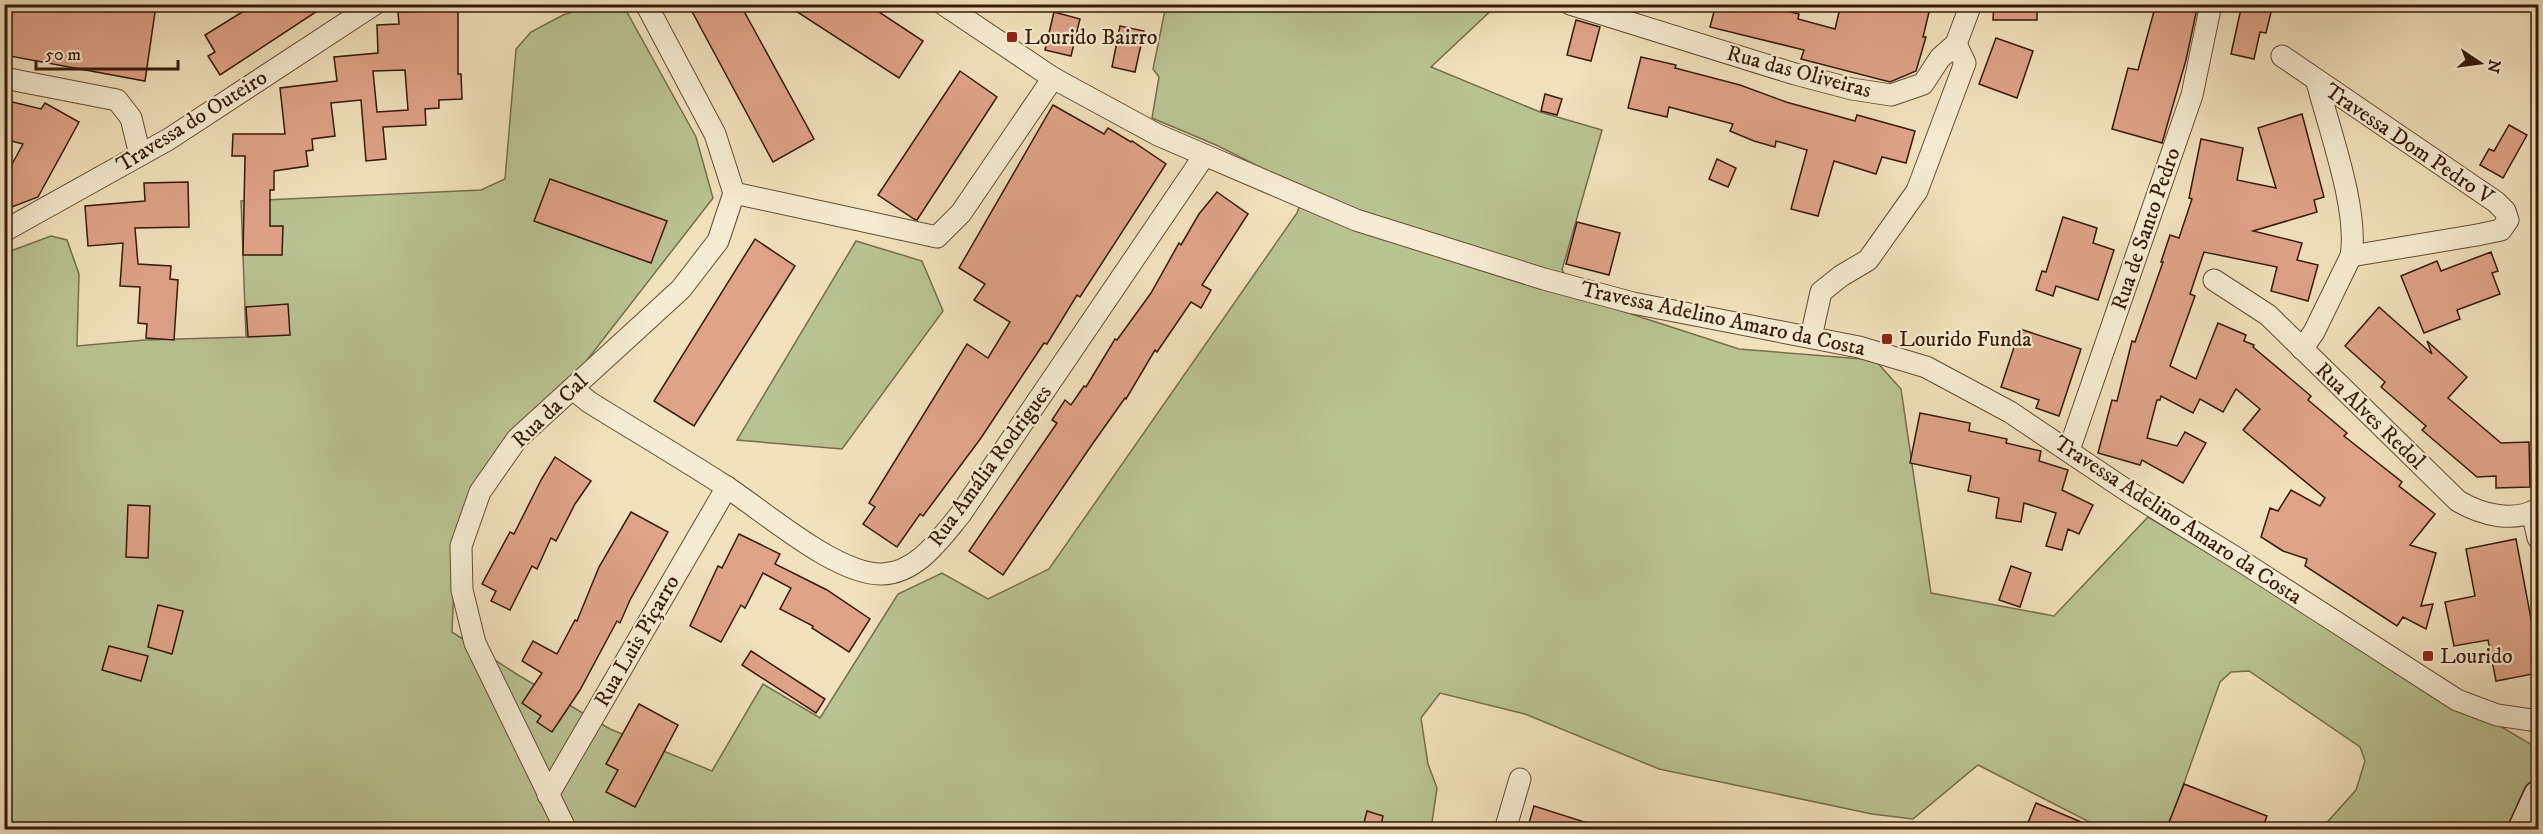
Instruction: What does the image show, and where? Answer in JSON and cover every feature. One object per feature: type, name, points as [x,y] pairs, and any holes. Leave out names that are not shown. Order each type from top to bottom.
[{"type":"street","name":"Travessa do Outeiro","points":[[4,231],[169,139],[375,4]]},
{"type":"street","points":[[646,4],[715,134],[734,193],[937,237],[961,213],[1053,78]]},
{"type":"street","name":"Travessa Adelino Amaro da Costa","points":[[943,4],[1053,78],[1158,135],[1356,220],[1544,279],[1633,303],[1859,346],[1926,367],[2010,411],[2129,492],[2248,565],[2457,700],[2497,715],[2538,721]]},
{"type":"street","name":"Rua das Oliveiras","points":[[1570,4],[1795,74],[1852,89],[1891,95],[1923,84],[1940,57],[1956,44]]},
{"type":"street","points":[[1811,337],[1821,292],[1840,276],[1868,260],[1917,191],[1965,63],[1956,44],[1971,4]]},
{"type":"street","name":"Rua de Santo Pedro","points":[[2069,450],[2192,95],[2211,4]]},
{"type":"street","name":"Travessa Dom Pedro V","points":[[2282,56],[2496,202],[2505,211],[2508,220],[2501,230],[2351,256]]},
{"type":"street","points":[[4,78],[117,100],[131,118],[140,155]]},
{"type":"street","name":"Travessa Dom Pedro V","points":[[2302,349],[2314,332],[2351,256],[2353,244],[2351,212],[2317,82]]},
{"type":"street","name":"Rua Amália Rodrigues","points":[[573,389],[589,402],[727,487],[832,558],[854,569],[882,574],[902,570],[929,553],[960,515],[1204,156]]},
{"type":"street","name":"Rua da Cal","points":[[566,830],[475,644],[462,590],[461,546],[480,492],[517,440],[681,289],[718,242],[734,193]]},
{"type":"street","name":"Rua Alves Redol","points":[[2214,280],[2268,315],[2458,501],[2490,515],[2509,517],[2535,510]]},
{"type":"street","name":"Rua Luis Piçarro","points":[[548,795],[727,487]]},
{"type":"street","points":[[2535,510],[2538,538]]},
{"type":"street","points":[[1504,830],[1520,779]]},
{"type":"street","points":[[2522,830],[2538,795]]},
{"type":"green space","points":[[596,4],[623,5],[696,137],[713,198],[570,382],[507,451],[454,585],[452,632],[518,675],[610,729],[712,771],[763,684],[820,718],[898,594],[942,573],[988,599],[1049,569],[1297,213],[1306,190],[1216,145],[1152,118],[1159,77],[1153,69],[1166,5],[1498,4],[1431,67],[1540,112],[1602,130],[1562,270],[1579,297],[1739,349],[1875,360],[1901,389],[1931,593],[2054,616],[2148,517],[2532,745],[2536,775],[2512,829],[2321,829],[2356,790],[2365,761],[2360,747],[2249,671],[2231,672],[2220,682],[2166,829],[2103,829],[1978,765],[1913,819],[1872,814],[1659,769],[1525,714],[1440,693],[1421,718],[1428,764],[1437,788],[1431,829],[5,830],[5,253],[51,236],[67,240],[79,274],[77,346],[145,340],[246,337],[241,201],[481,190],[505,179],[516,49],[531,32],[563,15]]},
{"type":"green space","points":[[856,241],[922,261],[943,311],[842,449],[737,440]]},
{"type":"building","points":[[4,4],[114,4],[155,12],[145,81],[4,55]]},
{"type":"building","points":[[255,4],[328,4],[220,75],[208,56],[215,52],[205,35]]},
{"type":"building","points":[[436,4],[458,4],[458,74],[461,74],[462,99],[439,100],[439,108],[425,109],[426,125],[383,127],[386,159],[366,161],[361,100],[331,103],[335,136],[312,139],[313,150],[306,151],[308,166],[274,171],[274,190],[270,190],[270,226],[283,226],[282,255],[243,255],[245,156],[232,156],[233,134],[285,134],[280,88],[337,81],[334,57],[378,53],[377,25],[399,24],[398,12],[436,11]],"holes":[[[405,70],[408,110],[377,112],[373,71]]]},
{"type":"building","points":[[688,4],[740,4],[814,139],[773,162]]},
{"type":"building","points":[[785,4],[867,4],[923,41],[899,78]]},
{"type":"building","points":[[1716,4],[1760,4],[1799,14],[1798,19],[1835,29],[1841,4],[1931,4],[1923,37],[1926,37],[1916,71],[1890,82],[1801,59],[1804,50],[1710,27]]},
{"type":"building","points":[[1994,4],[2037,4],[2037,20],[1993,20]]},
{"type":"building","points":[[2156,4],[2198,4],[2186,60],[2162,143],[2112,129],[2128,68],[2138,70]]},
{"type":"building","points":[[2242,4],[2273,4],[2266,33],[2260,32],[2254,59],[2231,54]]},
{"type":"building","points":[[1054,12],[1080,19],[1071,56],[1045,50]]},
{"type":"building","points":[[1576,20],[1600,27],[1591,61],[1567,55]]},
{"type":"building","points":[[1120,26],[1144,31],[1135,72],[1112,67]]},
{"type":"building","points":[[1996,38],[2033,51],[2017,98],[1979,84]]},
{"type":"building","points":[[1641,57],[1676,65],[1675,68],[1740,85],[1786,102],[1855,121],[1857,115],[1915,131],[1906,163],[1882,157],[1876,174],[1834,161],[1818,216],[1791,209],[1807,150],[1776,141],[1775,147],[1754,141],[1730,131],[1733,124],[1669,107],[1667,117],[1628,108]]},
{"type":"building","points":[[960,71],[997,97],[917,220],[878,195]]},
{"type":"building","points":[[1545,94],[1562,99],[1557,115],[1541,111]]},
{"type":"building","points":[[4,100],[41,109],[45,103],[79,122],[38,197],[4,210],[4,169],[11,166],[23,144],[4,139]]},
{"type":"building","points":[[1053,105],[1104,134],[1108,128],[1166,164],[1080,297],[1077,295],[1047,344],[1044,343],[981,438],[923,516],[920,514],[897,547],[863,524],[875,507],[869,503],[967,344],[988,358],[1010,322],[974,300],[985,284],[959,268]]},
{"type":"building","points":[[2302,114],[2324,197],[2314,200],[2317,212],[2253,231],[2302,243],[2297,260],[2318,265],[2308,301],[2271,291],[2277,267],[2204,252],[2190,294],[2195,296],[2170,366],[2196,379],[2218,323],[2246,335],[2244,341],[2254,345],[2253,347],[2311,396],[2308,400],[2347,433],[2344,436],[2402,482],[2399,486],[2435,514],[2410,545],[2436,553],[2421,606],[2433,604],[2426,629],[2403,617],[2397,626],[2305,566],[2307,559],[2283,551],[2261,537],[2270,508],[2278,511],[2291,490],[2320,506],[2325,498],[2243,430],[2260,409],[2236,389],[2223,412],[2200,399],[2193,413],[2161,396],[2160,400],[2157,400],[2147,438],[2177,446],[2185,432],[2206,443],[2183,483],[2142,460],[2140,465],[2098,453],[2112,400],[2117,401],[2132,341],[2135,342],[2170,235],[2179,238],[2192,199],[2189,198],[2201,139],[2243,148],[2237,180],[2276,188],[2258,128]]},
{"type":"building","points":[[2509,125],[2527,135],[2503,178],[2480,165],[2489,149],[2494,151]]},
{"type":"building","points":[[1717,159],[1736,168],[1728,187],[1709,179]]},
{"type":"building","points":[[550,179],[667,221],[651,263],[534,221]]},
{"type":"building","points":[[188,182],[189,227],[135,228],[138,264],[171,266],[170,279],[178,280],[174,340],[146,338],[147,324],[138,323],[140,287],[120,286],[123,243],[88,246],[85,206],[145,201],[144,183]]},
{"type":"building","points":[[1217,192],[1248,214],[1202,285],[1211,290],[1201,308],[1191,302],[1157,352],[1155,350],[1126,399],[1003,575],[969,551],[1057,423],[1052,420],[1065,400],[1071,405],[1084,386],[1086,387],[1115,339],[1117,340],[1151,293],[1179,243],[1181,245],[1199,214]]},
{"type":"building","points":[[2063,217],[2097,228],[2093,243],[2114,250],[2098,300],[2056,286],[2053,296],[2036,290],[2042,271],[2046,272]]},
{"type":"building","points":[[1577,222],[1620,233],[1609,275],[1566,264]]},
{"type":"building","points":[[755,239],[795,266],[694,426],[654,401]]},
{"type":"building","points":[[2491,252],[2498,271],[2492,273],[2500,294],[2457,310],[2460,319],[2424,333],[2401,276],[2437,261],[2441,271]]},
{"type":"building","points":[[288,304],[290,335],[248,337],[246,307]]},
{"type":"building","points":[[2379,307],[2432,354],[2427,341],[2467,377],[2448,398],[2501,443],[2529,442],[2530,487],[2496,488],[2496,476],[2477,477],[2422,430],[2426,426],[2381,387],[2385,382],[2345,346]]},
{"type":"building","points":[[2020,329],[2081,349],[2059,416],[2036,408],[2039,400],[2001,387]]},
{"type":"building","points":[[1920,413],[1970,423],[1969,431],[2007,439],[2006,443],[2041,451],[2039,461],[2068,470],[2062,490],[2093,505],[2079,534],[2068,529],[2062,550],[2046,546],[2056,513],[2024,503],[2021,522],[1996,518],[1999,498],[1968,491],[1971,476],[1910,463]]},
{"type":"building","points":[[555,457],[591,481],[575,504],[556,541],[551,538],[537,569],[532,566],[510,610],[491,601],[496,591],[482,584],[510,532],[514,534]]},
{"type":"building","points":[[128,505],[150,506],[148,558],[126,557]]},
{"type":"building","points":[[631,512],[668,532],[630,600],[620,623],[617,621],[580,690],[552,732],[537,722],[541,716],[522,703],[542,673],[522,661],[533,641],[557,654],[575,620],[577,621],[599,567]]},
{"type":"building","points":[[739,534],[780,554],[775,564],[827,590],[870,619],[849,652],[812,628],[813,626],[780,609],[791,588],[763,573],[745,608],[741,605],[721,642],[690,626],[718,566],[722,568]]},
{"type":"building","points":[[2516,539],[2538,656],[2538,673],[2496,681],[2488,640],[2454,646],[2445,602],[2475,596],[2466,549]]},
{"type":"building","points":[[2011,566],[2031,573],[2020,607],[1999,600]]},
{"type":"building","points":[[158,605],[183,611],[172,654],[148,647]]},
{"type":"building","points":[[109,646],[148,656],[141,681],[102,670]]},
{"type":"building","points":[[751,651],[825,699],[816,713],[742,665]]},
{"type":"building","points":[[639,704],[678,725],[635,807],[606,792],[618,770],[606,764]]},
{"type":"building","points":[[2184,784],[2267,816],[2262,830],[2166,830]]},
{"type":"building","points":[[2036,803],[2098,829],[2098,830],[2025,830]]},
{"type":"building","points":[[1534,806],[1597,826],[1597,830],[1527,830]]},
{"type":"building","points":[[1367,811],[1383,816],[1380,830],[1362,830]]},
{"type":"place","name":"Lourido Bairro","points":[[1012,37]]},
{"type":"place","name":"Lourido Funda","points":[[1887,339]]},
{"type":"place","name":"Lourido","points":[[2428,656]]}]
